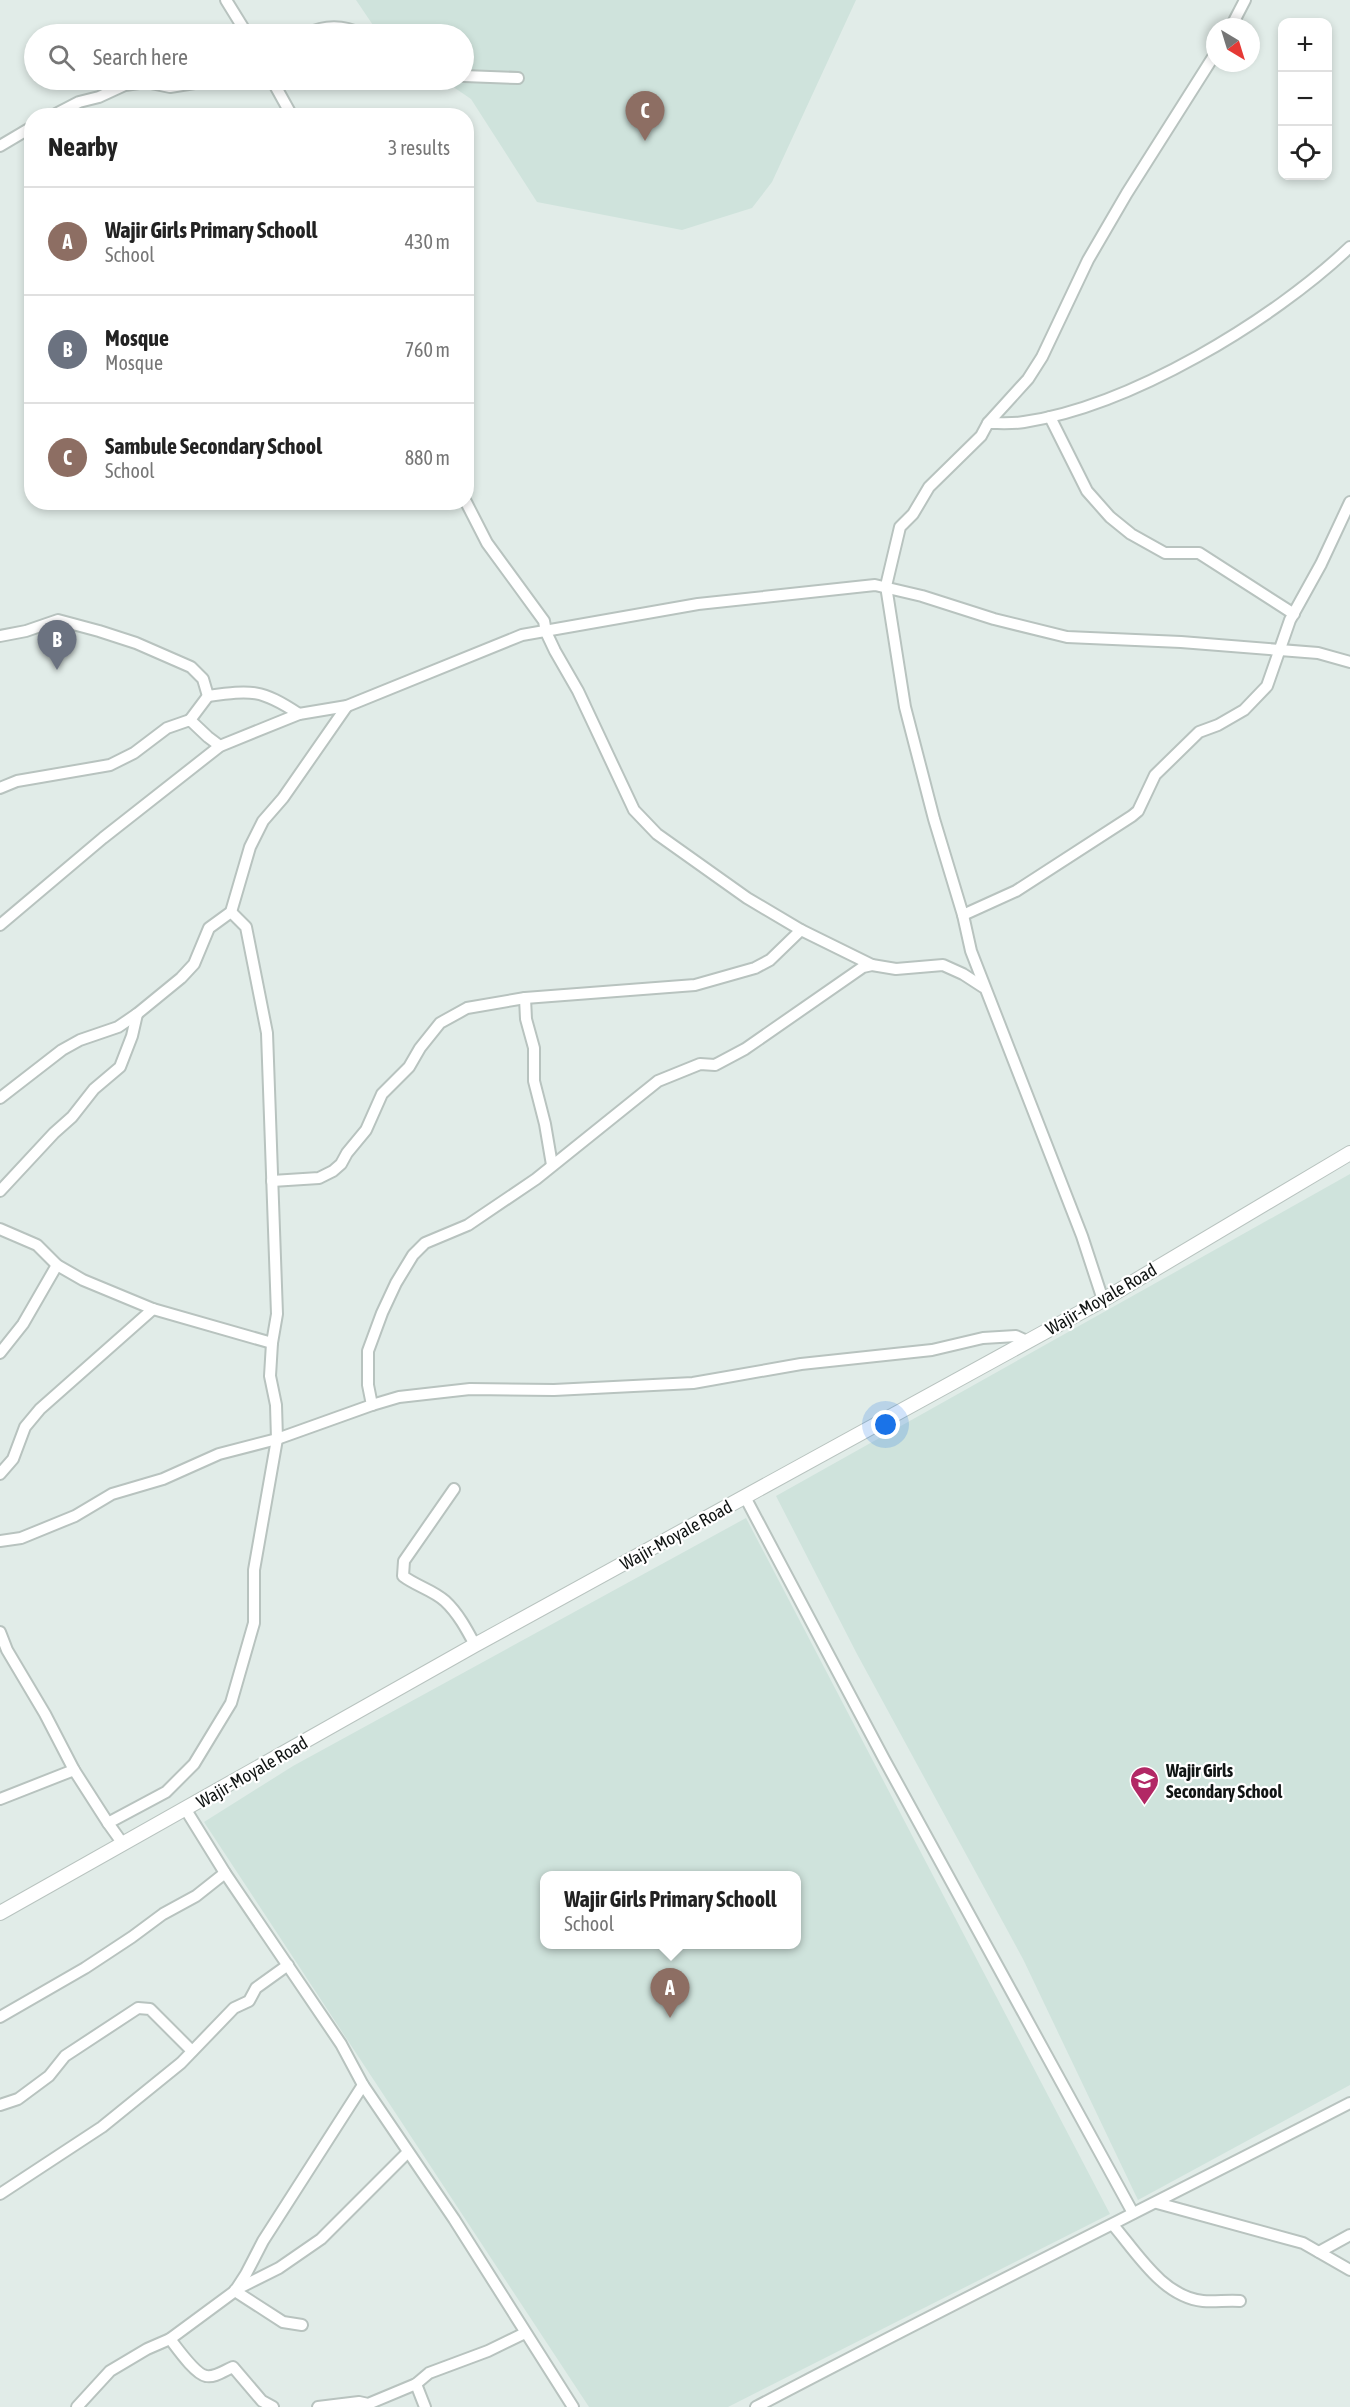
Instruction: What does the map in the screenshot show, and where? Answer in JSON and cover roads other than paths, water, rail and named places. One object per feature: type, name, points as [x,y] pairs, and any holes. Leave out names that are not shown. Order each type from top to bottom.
[{"type":"main road","name":"Wajir-Moyale Road","points":[[0,1913],[475,1645],[1103,1300],[1350,1153]]},
{"type":"street","points":[[226,0],[241,24]]},
{"type":"street","points":[[1236,18],[1245,0]]},
{"type":"street","points":[[1103,1300],[1078,1225],[970,951],[963,915],[934,819],[906,707],[886,586],[900,527],[913,514],[929,487],[981,436],[988,423],[1028,379],[1042,357],[1099,241],[1158,142],[1206,68]]},
{"type":"street","points":[[474,76],[518,78]]},
{"type":"street","points":[[67,108],[114,90]]},
{"type":"street","points":[[278,90],[288,108]]},
{"type":"street","points":[[0,147],[24,132]]},
{"type":"street","points":[[988,423],[1021,423],[1050,417],[1082,408],[1144,384],[1226,340],[1310,282],[1350,248]]},
{"type":"street","points":[[1050,417],[1087,491],[1110,517],[1131,534],[1165,553],[1199,553],[1294,614]]},
{"type":"street","points":[[963,915],[1016,891],[1138,811],[1155,775],[1198,732],[1218,725],[1244,710],[1267,686],[1294,614],[1350,502]]},
{"type":"street","points":[[470,510],[487,543],[542,617],[555,651],[578,691],[634,810],[657,834],[747,898],[801,930],[872,965],[896,969],[943,966],[963,974],[983,987]]},
{"type":"street","points":[[0,925],[112,830],[220,746],[299,714],[347,706],[522,635],[698,604],[792,592],[875,585],[886,586],[994,619],[1067,637],[1136,639],[1318,653],[1350,662]]},
{"type":"street","points":[[0,636],[26,631],[58,620],[99,631],[136,643],[191,667],[203,679],[208,696]]},
{"type":"street","points":[[0,788],[17,781],[110,765],[134,753],[167,728],[190,720],[208,696],[243,691],[272,696],[299,714]]},
{"type":"street","points":[[0,1098],[62,1050],[80,1040],[118,1027],[137,1014],[181,978],[194,964],[209,928],[231,912],[250,847],[263,821],[283,798],[347,706]]},
{"type":"street","points":[[190,720],[220,746]]},
{"type":"street","points":[[108,1823],[166,1792],[194,1764],[231,1703],[254,1623],[254,1570],[277,1439],[276,1405],[270,1376],[277,1314],[267,1033],[246,927],[231,912]]},
{"type":"street","points":[[272,1181],[319,1178],[341,1164],[346,1153],[366,1130],[382,1094],[409,1067],[420,1048],[440,1023],[466,1008],[525,998],[695,985],[755,968],[770,960],[801,930]]},
{"type":"street","points":[[372,1405],[367,1374],[368,1351],[382,1313],[414,1255],[425,1243],[468,1225],[537,1179],[658,1081],[700,1064],[715,1065],[745,1049],[855,970],[872,965]]},
{"type":"street","points":[[525,998],[526,1019],[534,1048],[534,1081],[552,1165]]},
{"type":"street","points":[[0,1191],[72,1117],[94,1089],[120,1067],[132,1036],[137,1014]]},
{"type":"street","points":[[0,1229],[37,1245],[57,1265],[83,1280],[153,1309],[272,1343]]},
{"type":"street","points":[[0,1353],[23,1324],[57,1265]]},
{"type":"street","points":[[0,1474],[13,1459],[26,1427],[40,1409],[153,1309]]},
{"type":"street","points":[[0,1541],[21,1538],[75,1516],[112,1494],[162,1479],[219,1454],[277,1439],[399,1397],[470,1389],[564,1389],[693,1383],[801,1364],[932,1350],[983,1338],[1016,1336],[1027,1341]]},
{"type":"street","points":[[454,1489],[404,1561],[402,1571],[403,1576],[409,1581],[445,1601],[462,1621],[475,1645]]},
{"type":"street","points":[[745,1497],[884,1759],[1133,2213]]},
{"type":"street","points":[[0,1632],[7,1650],[45,1714],[74,1770],[123,1844]]},
{"type":"street","points":[[0,1799],[74,1770]]},
{"type":"street","points":[[186,1810],[225,1873],[341,2044],[363,2085],[407,2153],[454,2219],[573,2407]]},
{"type":"street","points":[[0,2017],[85,1968],[163,1914],[196,1896],[225,1873]]},
{"type":"street","points":[[0,2194],[102,2127],[181,2062],[234,2008],[249,2001],[256,1988],[288,1965]]},
{"type":"street","points":[[0,2105],[18,2099],[49,2076],[65,2056],[138,2008],[150,2009],[192,2051]]},
{"type":"street","points":[[235,2291],[263,2241],[363,2085]]},
{"type":"street","points":[[756,2407],[1045,2256],[1157,2203],[1350,2103]]},
{"type":"street","points":[[77,2407],[110,2371],[147,2349],[170,2339],[235,2291],[279,2268],[321,2239],[407,2153]]},
{"type":"street","points":[[1157,2203],[1303,2243],[1350,2270]]},
{"type":"street","points":[[1113,2225],[1173,2292],[1204,2301],[1222,2299],[1240,2301]]},
{"type":"street","points":[[1319,2252],[1350,2235]]},
{"type":"street","points":[[235,2291],[283,2322],[302,2325]]},
{"type":"street","points":[[318,2407],[359,2402],[367,2406],[416,2384],[429,2373],[488,2351],[525,2333]]},
{"type":"street","points":[[170,2339],[196,2370],[205,2376],[215,2375],[233,2367],[262,2401],[273,2407]]},
{"type":"street","points":[[416,2384],[425,2407]]},
{"type":"place","name":"Sambule Secondary School","points":[[645,141]]},
{"type":"place","name":"Mosque","points":[[57,670]]},
{"type":"place","name":"Wajir Girls Secondary School","points":[[1145,1806]]},
{"type":"place","name":"Wajir Girls Primary Schooll","points":[[670,2018]]}]
